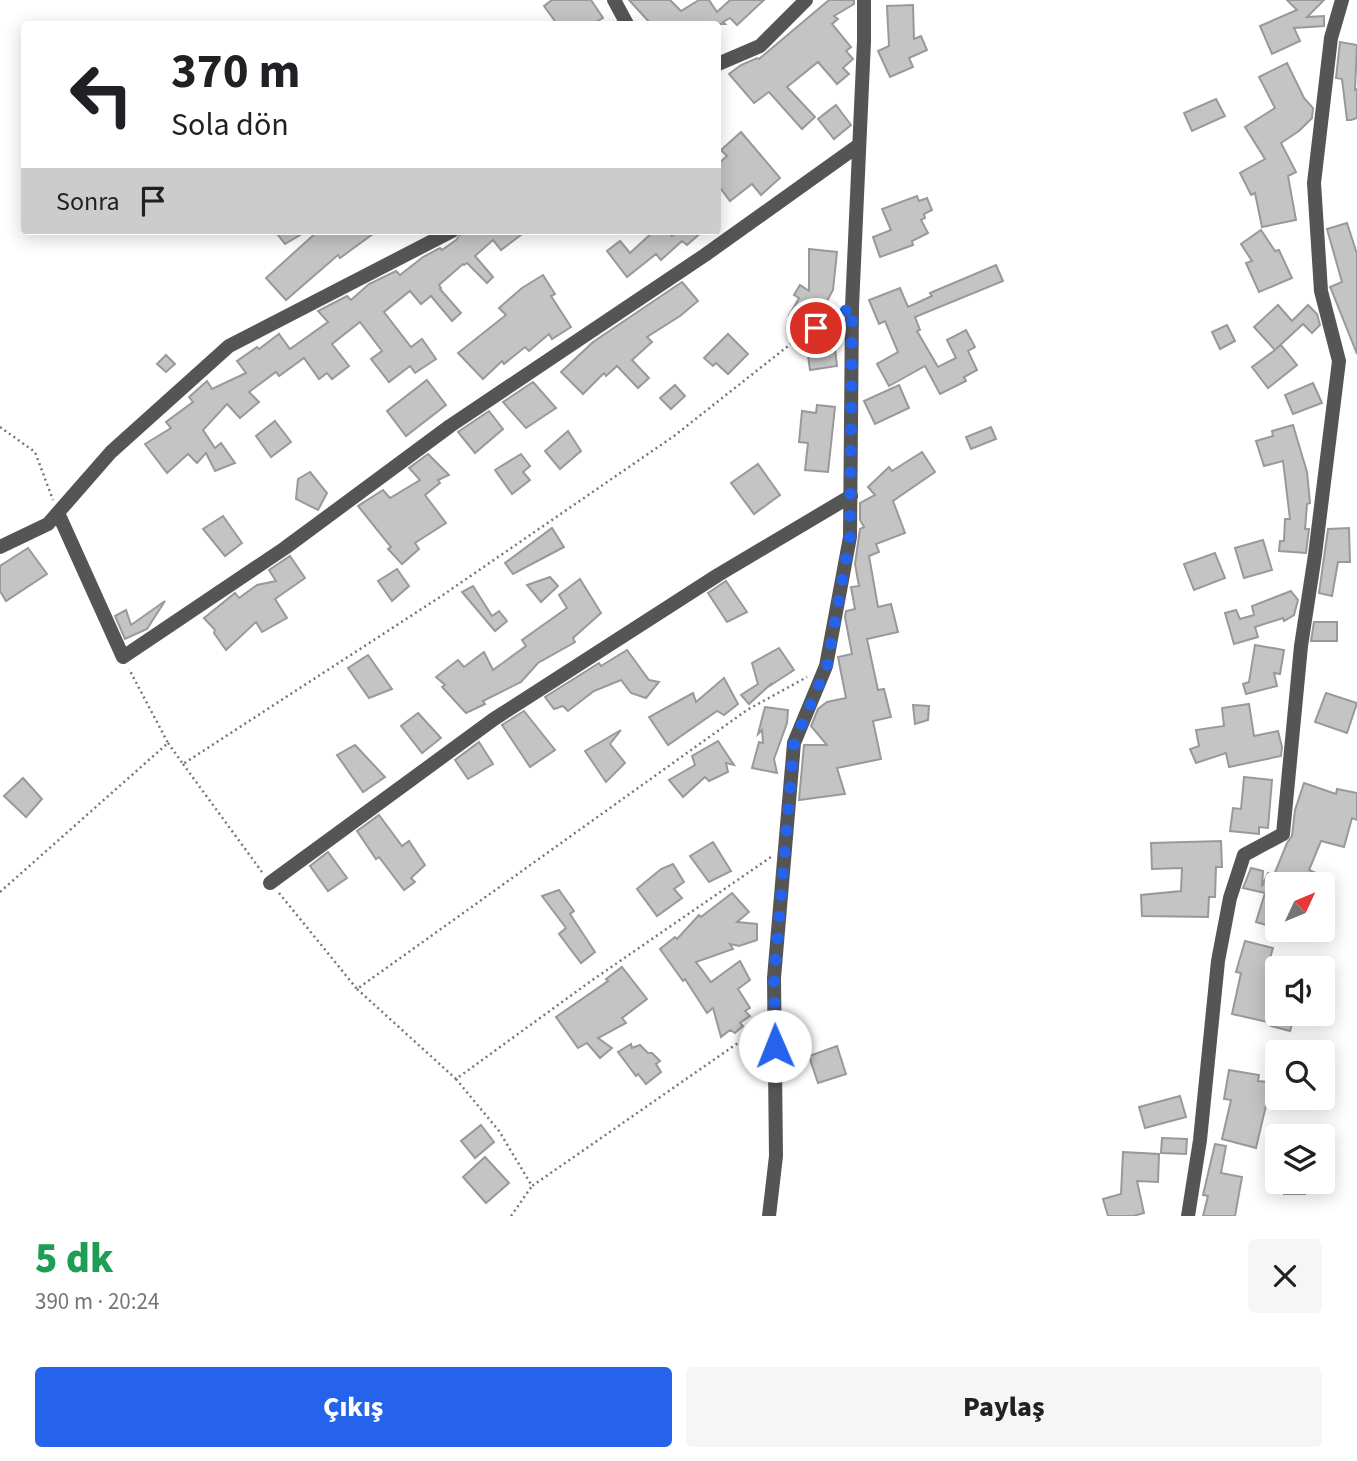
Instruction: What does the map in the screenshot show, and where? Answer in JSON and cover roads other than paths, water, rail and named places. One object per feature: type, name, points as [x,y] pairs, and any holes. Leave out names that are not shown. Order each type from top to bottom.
[{"type":"street","points":[[614,0],[625,21]]},
{"type":"street","points":[[721,63],[760,46],[806,0]]},
{"type":"street","points":[[769,1216],[776,1156],[774,978],[794,743],[827,666],[850,537],[852,307],[864,0]]},
{"type":"street","points":[[1188,1216],[1200,1140],[1218,961],[1230,898],[1244,855],[1283,834],[1301,646],[1339,361],[1321,291],[1314,183],[1331,38],[1342,0]]},
{"type":"street","points":[[58,513],[123,656],[285,548],[450,426],[705,255],[859,145]]},
{"type":"street","points":[[0,547],[48,524],[111,452],[229,346],[444,235]]},
{"type":"street","points":[[270,883],[496,718],[718,575],[851,496]]}]
